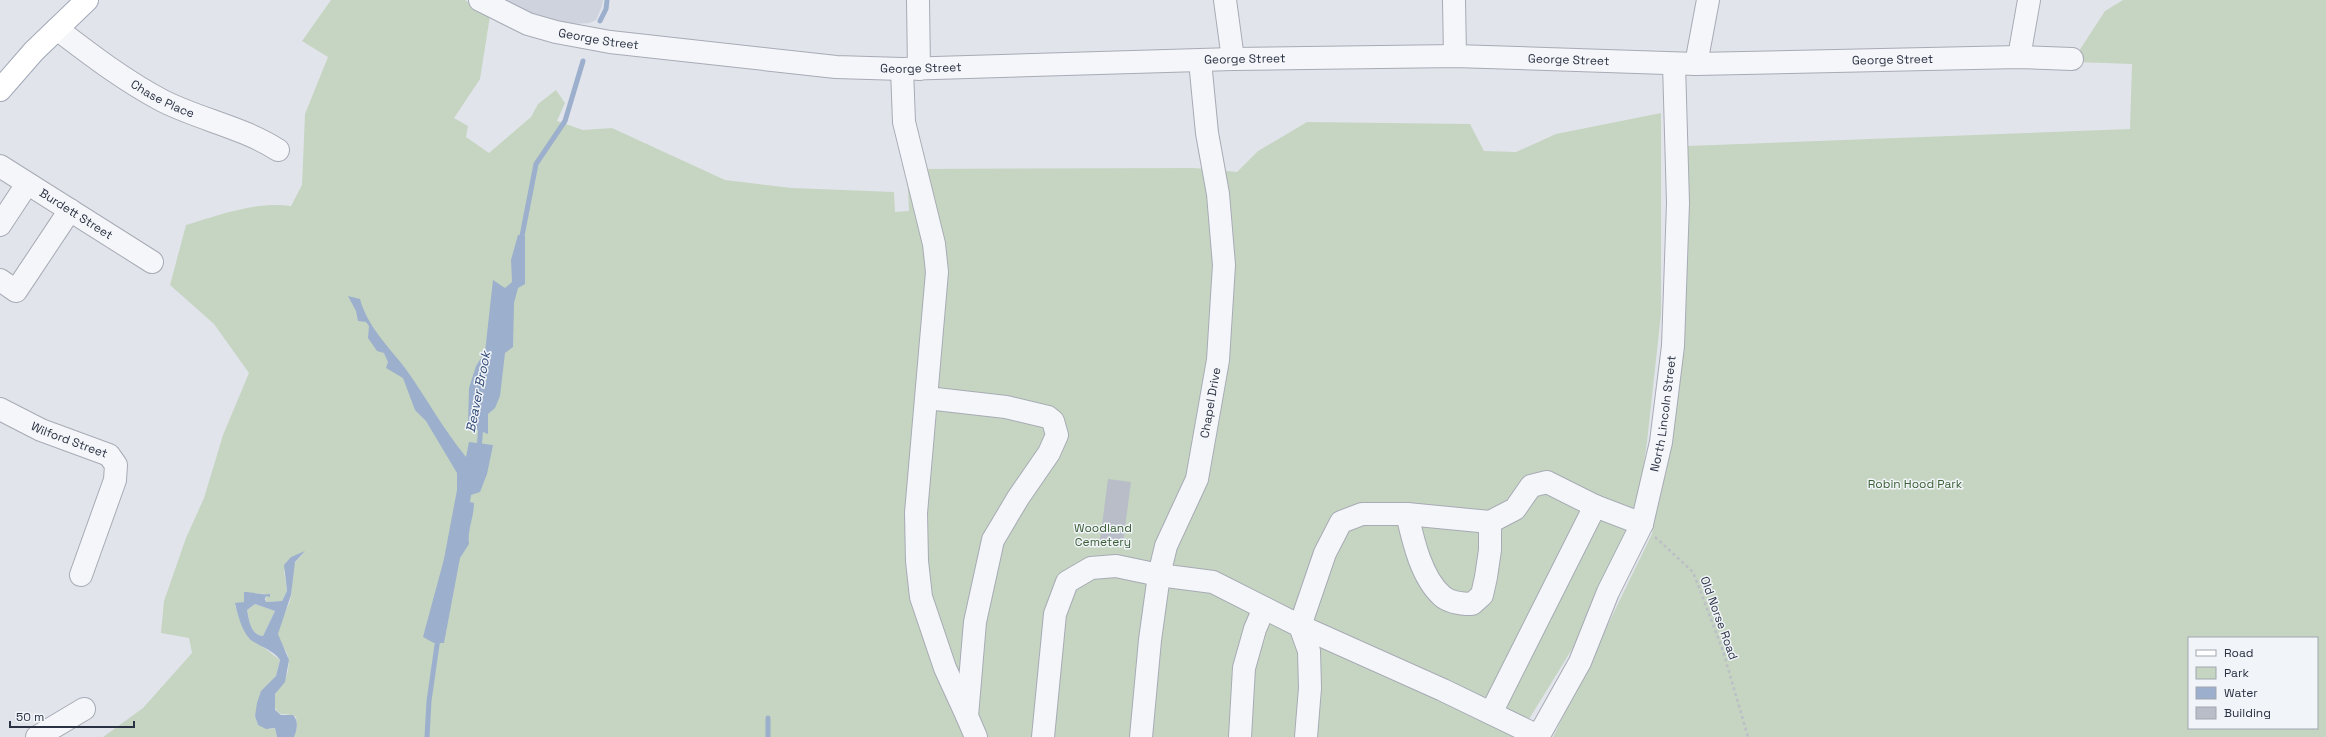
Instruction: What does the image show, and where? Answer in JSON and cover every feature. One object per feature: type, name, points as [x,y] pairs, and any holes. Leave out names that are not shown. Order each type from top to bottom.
[{"type":"main road","points":[[0,90],[57,29],[87,0]]},
{"type":"street","name":"George Street","points":[[480,0],[528,24],[556,32],[610,42],[836,67],[910,69],[1232,59],[1455,56],[1674,64],[2019,57],[2072,59]]},
{"type":"street","points":[[918,0],[904,122],[934,244],[937,272],[916,513],[917,561],[920,597],[945,668],[976,737]]},
{"type":"street","points":[[1225,0],[1232,59]]},
{"type":"street","points":[[1454,0],[1455,56]]},
{"type":"street","points":[[1696,64],[1708,0]]},
{"type":"street","points":[[2019,57],[2029,0]]},
{"type":"street","name":"Chase Place","points":[[57,29],[120,76],[143,90],[165,101],[246,132],[278,150]]},
{"type":"street","name":"Chapel Drive","points":[[1141,737],[1150,640],[1159,575],[1166,546],[1197,479],[1218,360],[1224,265],[1218,194],[1207,133],[1200,61]]},
{"type":"street","name":"North Lincoln Street","points":[[1538,737],[1580,662],[1608,592],[1642,524],[1661,442],[1672,346],[1678,203],[1674,64]]},
{"type":"street","name":"Burdett Street","points":[[0,166],[152,262]]},
{"type":"street","points":[[0,225],[27,184]]},
{"type":"street","points":[[0,280],[16,291],[70,210]]},
{"type":"street","points":[[927,398],[1006,407],[1048,417],[1053,421],[1057,435],[1049,453],[1018,498],[993,540],[975,622],[967,716]]},
{"type":"street","name":"Wilford Street","points":[[0,409],[41,430],[109,456],[116,465],[115,480],[81,575]]},
{"type":"street","points":[[1306,737],[1310,688],[1309,651],[1300,626],[1325,553],[1341,522],[1362,514],[1406,514],[1490,522],[1515,509],[1531,486],[1547,482],[1595,506],[1642,524]]},
{"type":"street","points":[[1491,713],[1595,506]]},
{"type":"street","points":[[1406,514],[1415,551],[1432,582],[1442,596],[1458,604],[1472,604],[1482,595],[1490,550],[1490,522]]},
{"type":"street","points":[[1043,737],[1055,614],[1067,582],[1091,568],[1116,566],[1159,575],[1213,582],[1300,626],[1491,713],[1538,737]]},
{"type":"street","points":[[1240,737],[1244,668],[1255,629],[1264,608]]},
{"type":"street","points":[[37,737],[84,709]]},
{"type":"path","name":"Old Norse Road","points":[[1642,524],[1693,572],[1723,651],[1748,737]]},
{"type":"shaded area","points":[[499,0],[603,0],[596,20],[589,23],[573,24],[543,20]]},
{"type":"green space","name":"Woodland Cemetery","points":[[331,0],[465,0],[490,16],[480,79],[454,118],[468,126],[466,137],[489,153],[531,117],[538,104],[556,90],[565,103],[557,121],[583,130],[612,128],[725,180],[792,188],[894,192],[895,212],[909,211],[907,169],[1194,168],[1237,172],[1258,151],[1307,122],[1470,124],[1484,151],[1516,152],[1556,134],[1661,113],[1661,314],[1647,442],[1635,523],[1579,638],[1518,737],[294,737],[297,728],[296,717],[279,713],[275,708],[274,697],[287,675],[289,662],[288,656],[278,638],[278,629],[290,601],[292,592],[293,567],[304,552],[291,557],[284,571],[287,591],[282,601],[266,602],[266,594],[250,593],[244,597],[244,602],[235,605],[246,634],[280,660],[276,676],[269,684],[255,716],[258,725],[271,729],[275,728],[277,737],[103,737],[143,708],[192,653],[189,638],[161,633],[164,601],[186,538],[204,498],[223,435],[249,373],[214,324],[170,285],[186,225],[225,213],[252,207],[265,205],[291,206],[302,185],[305,114],[328,57],[302,41]]},
{"type":"green space","name":"Robin Hood Park","points":[[2123,0],[2326,0],[2326,737],[1553,737],[1652,534],[1685,335],[1687,146],[2130,129],[2132,64],[2076,62],[2077,54],[2105,11]]},
{"type":"green space","points":[[255,604],[275,611],[263,636],[255,633],[253,630],[247,610]]},
{"type":"water","points":[[518,235],[525,236],[525,284],[518,288],[514,303],[513,347],[505,353],[500,396],[495,408],[488,414],[488,434],[468,426],[469,388],[476,366],[485,352],[493,280],[505,288],[512,282],[511,260]]},
{"type":"water","points":[[348,296],[360,299],[363,309],[373,327],[405,368],[466,457],[469,442],[493,445],[487,474],[480,492],[471,495],[470,502],[474,503],[469,534],[469,544],[460,558],[444,643],[434,643],[423,637],[444,559],[457,490],[457,473],[426,421],[415,410],[403,378],[386,368],[388,362],[384,353],[377,351],[368,338],[369,326],[366,322],[358,321],[356,311]]},
{"type":"water","points":[[305,551],[295,562],[291,595],[278,634],[289,660],[285,682],[275,694],[275,710],[281,715],[293,715],[297,726],[294,737],[277,737],[275,728],[266,729],[258,725],[255,716],[261,691],[276,676],[280,660],[275,654],[250,639],[244,630],[235,603],[244,602],[244,592],[270,594],[270,597],[266,596],[266,602],[282,601],[287,591],[284,565],[291,557]],"holes":[[[255,604],[275,611],[263,636],[255,633],[251,626],[247,610]]]},
{"type":"building","points":[[1108,479],[1131,482],[1123,543],[1100,540]]},
{"type":"waterway","name":"Beaver Brook","points":[[600,21],[606,9],[607,0]]},
{"type":"waterway","name":"Beaver Brook","points":[[521,241],[536,164],[565,121],[583,61]]},
{"type":"waterway","name":"Beaver Brook","points":[[479,450],[481,424]]},
{"type":"waterway","name":"Beaver Brook","points":[[427,737],[429,701],[438,638]]},
{"type":"waterway","points":[[768,718],[768,737]]}]
